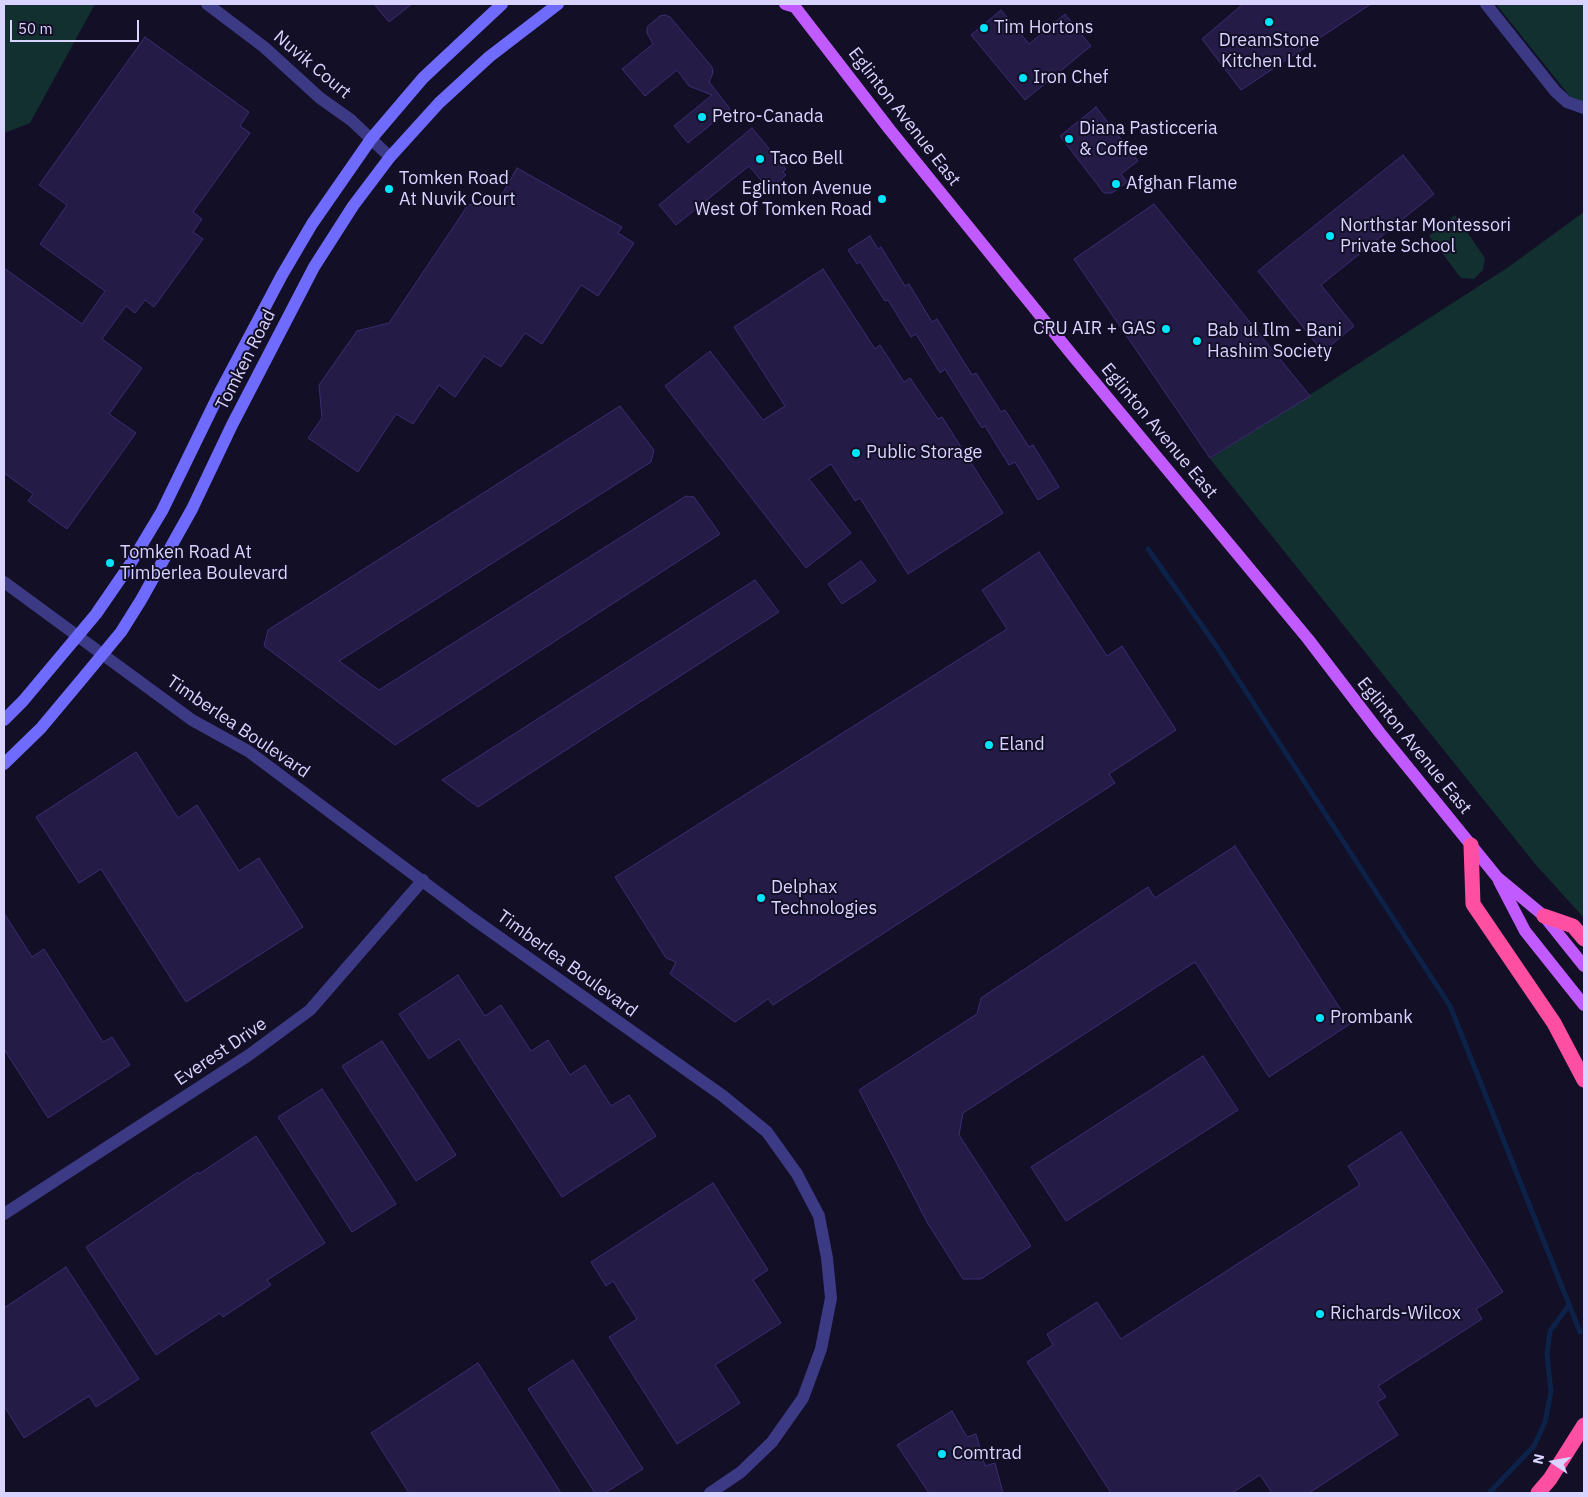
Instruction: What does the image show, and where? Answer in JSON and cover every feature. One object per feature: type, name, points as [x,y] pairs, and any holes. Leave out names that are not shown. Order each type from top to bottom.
[{"type":"highway","points":[[1471,845],[1473,904],[1554,1022],[1584,1080]]},
{"type":"highway","points":[[1544,916],[1573,926],[1584,939]]},
{"type":"highway","points":[[1538,1493],[1550,1480],[1584,1425]]},
{"type":"main road","name":"Tomken Road","points":[[4,720],[23,701],[78,635],[129,566],[162,511],[221,390],[282,275],[312,224],[370,139],[423,78],[502,4]]},
{"type":"main road","name":"Tomken Road","points":[[4,764],[40,728],[121,632],[160,569],[314,267],[353,206],[390,157],[439,103],[489,57],[558,4]]},
{"type":"main road","name":"Eglinton Avenue East","points":[[792,5],[890,130],[1073,356],[1308,639],[1497,877],[1544,916],[1584,966]]},
{"type":"main road","name":"Eglinton Avenue East","points":[[1497,877],[1525,931],[1584,1005]]},
{"type":"street","name":"Nuvik Court","points":[[207,4],[264,47],[390,157]]},
{"type":"street","points":[[1486,4],[1555,91],[1567,102],[1584,108]]},
{"type":"street","name":"Timberlea Boulevard","points":[[4,582],[192,720],[248,751],[424,880],[472,918],[748,1116],[767,1132],[797,1174],[819,1216],[827,1258],[830,1298],[821,1349],[803,1398],[772,1442],[741,1472],[710,1493]]},
{"type":"street","name":"Everest Drive","points":[[4,1214],[249,1055],[302,1016],[424,880]]},
{"type":"green space","points":[[4,4],[95,4],[30,123],[4,133]]},
{"type":"green space","points":[[1496,4],[1584,4],[1584,114]]},
{"type":"green space","points":[[1584,212],[1584,918],[1536,865],[1210,459],[1507,268]]},
{"type":"green space","points":[[1455,215],[1485,258],[1483,270],[1474,279],[1461,278],[1429,236]]},
{"type":"building","points":[[374,4],[412,4],[389,22]]},
{"type":"building","points":[[1243,4],[1371,4],[1241,90],[1202,39]]},
{"type":"building","points":[[1001,10],[1029,44],[1065,14],[1091,46],[1025,100],[971,35]]},
{"type":"building","points":[[660,16],[670,17],[712,67],[713,73],[709,82],[730,109],[688,143],[674,126],[712,95],[689,86],[677,70],[645,96],[622,69],[653,44],[647,33],[647,27]]},
{"type":"building","points":[[145,37],[249,112],[240,126],[250,133],[193,212],[202,219],[193,232],[203,239],[154,307],[145,300],[135,313],[126,306],[102,339],[142,368],[109,414],[136,433],[67,529],[28,501],[33,494],[4,473],[4,268],[82,324],[105,291],[40,244],[67,205],[39,185]]},
{"type":"building","points":[[1096,107],[1138,161],[1121,174],[1127,182],[1112,193],[1104,193],[1060,136]]},
{"type":"building","points":[[752,128],[786,169],[783,172],[786,175],[776,184],[773,180],[766,186],[749,166],[676,225],[659,205]]},
{"type":"building","points":[[1403,155],[1434,194],[1321,285],[1354,326],[1323,352],[1258,271]]},
{"type":"building","points":[[517,168],[622,227],[618,233],[634,243],[598,296],[581,285],[542,344],[525,333],[501,367],[484,356],[455,397],[439,385],[413,424],[396,414],[358,472],[308,438],[322,418],[319,385],[357,331],[389,323],[468,205],[500,198]]},
{"type":"building","name":"Bab ul Ilm - Bani Hashim Society","points":[[1154,204],[1310,396],[1210,458],[1074,259]]},
{"type":"building","points":[[870,236],[878,249],[881,247],[905,286],[909,284],[932,322],[937,319],[972,375],[976,373],[1001,412],[1005,410],[1029,447],[1033,445],[1059,487],[1038,500],[1015,462],[1009,465],[985,426],[982,428],[945,369],[940,373],[916,334],[911,337],[888,300],[885,301],[860,262],[857,264],[848,250]]},
{"type":"building","points":[[823,269],[875,349],[880,345],[904,382],[910,378],[938,419],[942,417],[1003,513],[908,574],[860,498],[855,501],[831,464],[809,479],[851,533],[806,568],[665,386],[710,351],[763,420],[785,406],[734,327]]},
{"type":"building","points":[[620,406],[654,450],[651,462],[339,661],[379,690],[686,496],[694,497],[720,534],[395,745],[264,646],[268,630]]},
{"type":"building","name":"Eland","points":[[1039,552],[1107,656],[1122,646],[1176,730],[1109,774],[1115,783],[773,1005],[768,999],[735,1022],[670,974],[676,962],[666,958],[615,877],[1007,629],[982,590]]},
{"type":"building","points":[[861,561],[876,581],[842,604],[828,584]]},
{"type":"building","points":[[755,580],[779,612],[478,807],[442,780]]},
{"type":"building","points":[[136,752],[178,818],[197,805],[239,871],[259,858],[303,927],[186,1002],[101,869],[79,883],[36,817]]},
{"type":"building","points":[[1235,846],[1350,1024],[1269,1077],[1195,962],[963,1113],[959,1135],[1031,1246],[981,1279],[963,1279],[927,1222],[859,1090],[977,1014],[981,998],[1148,887],[1155,898]]},
{"type":"building","points":[[4,913],[32,957],[44,949],[103,1042],[112,1037],[130,1065],[48,1118],[4,1049]]},
{"type":"building","points":[[458,975],[485,1016],[501,1005],[531,1051],[548,1040],[570,1075],[585,1065],[611,1106],[629,1095],[656,1136],[562,1197],[459,1039],[429,1059],[399,1014]]},
{"type":"building","points":[[382,1041],[456,1155],[416,1181],[342,1066]]},
{"type":"building","points":[[1203,1056],[1238,1110],[1066,1221],[1031,1167]]},
{"type":"building","points":[[322,1089],[396,1204],[352,1232],[278,1117]]},
{"type":"building","name":"Richards-Wilcox","points":[[1401,1132],[1503,1292],[1476,1309],[1482,1319],[1378,1386],[1386,1397],[1377,1402],[1398,1435],[1309,1493],[1272,1493],[1260,1475],[1232,1493],[1111,1493],[1027,1362],[1053,1345],[1047,1334],[1097,1302],[1121,1339],[1360,1185],[1348,1166]]},
{"type":"building","points":[[256,1136],[325,1243],[267,1280],[271,1285],[223,1317],[220,1313],[156,1355],[86,1247],[198,1172],[199,1174]]},
{"type":"building","points":[[713,1183],[768,1270],[753,1280],[781,1323],[715,1365],[740,1403],[677,1444],[609,1337],[637,1319],[613,1281],[606,1286],[591,1262]]},
{"type":"building","points":[[66,1267],[139,1379],[96,1407],[89,1396],[24,1438],[4,1406],[4,1308]]},
{"type":"building","points":[[573,1360],[643,1469],[605,1493],[595,1493],[528,1389]]},
{"type":"building","points":[[478,1363],[561,1493],[409,1493],[371,1433]]},
{"type":"building","name":"Comtrad","points":[[952,1411],[967,1437],[976,1434],[985,1466],[995,1463],[1003,1493],[929,1493],[897,1445]]},
{"type":"waterway","points":[[1148,549],[1217,647],[1450,1006],[1580,1332]]},
{"type":"waterway","points":[[1489,1493],[1534,1446],[1545,1422],[1551,1392],[1547,1354],[1550,1331],[1569,1305]]},
{"type":"place","name":"DreamStone Kitchen Ltd.","points":[[1269,22]]},
{"type":"place","name":"Tim Hortons","points":[[984,28]]},
{"type":"place","name":"Iron Chef","points":[[1023,78]]},
{"type":"place","name":"Petro-Canada","points":[[702,117]]},
{"type":"place","name":"Diana Pasticceria & Coffee","points":[[1069,139]]},
{"type":"place","name":"Taco Bell","points":[[760,159]]},
{"type":"place","name":"Afghan Flame","points":[[1116,184]]},
{"type":"place","name":"Tomken Road At Nuvik Court","points":[[389,189]]},
{"type":"place","name":"Eglinton Avenue West Of Tomken Road","points":[[882,199]]},
{"type":"place","name":"Northstar Montessori Private School","points":[[1330,236]]},
{"type":"place","name":"CRU AIR + GAS","points":[[1166,329]]},
{"type":"place","name":"Bab ul Ilm - Bani Hashim Society","points":[[1197,341]]},
{"type":"place","name":"Public Storage","points":[[856,453]]},
{"type":"place","name":"Tomken Road At Timberlea Boulevard","points":[[110,563]]},
{"type":"place","name":"Eland","points":[[989,745]]},
{"type":"place","name":"Delphax Technologies","points":[[761,898]]},
{"type":"place","name":"Prombank","points":[[1320,1018]]},
{"type":"place","name":"Richards-Wilcox","points":[[1320,1314]]},
{"type":"place","name":"Comtrad","points":[[942,1454]]}]
